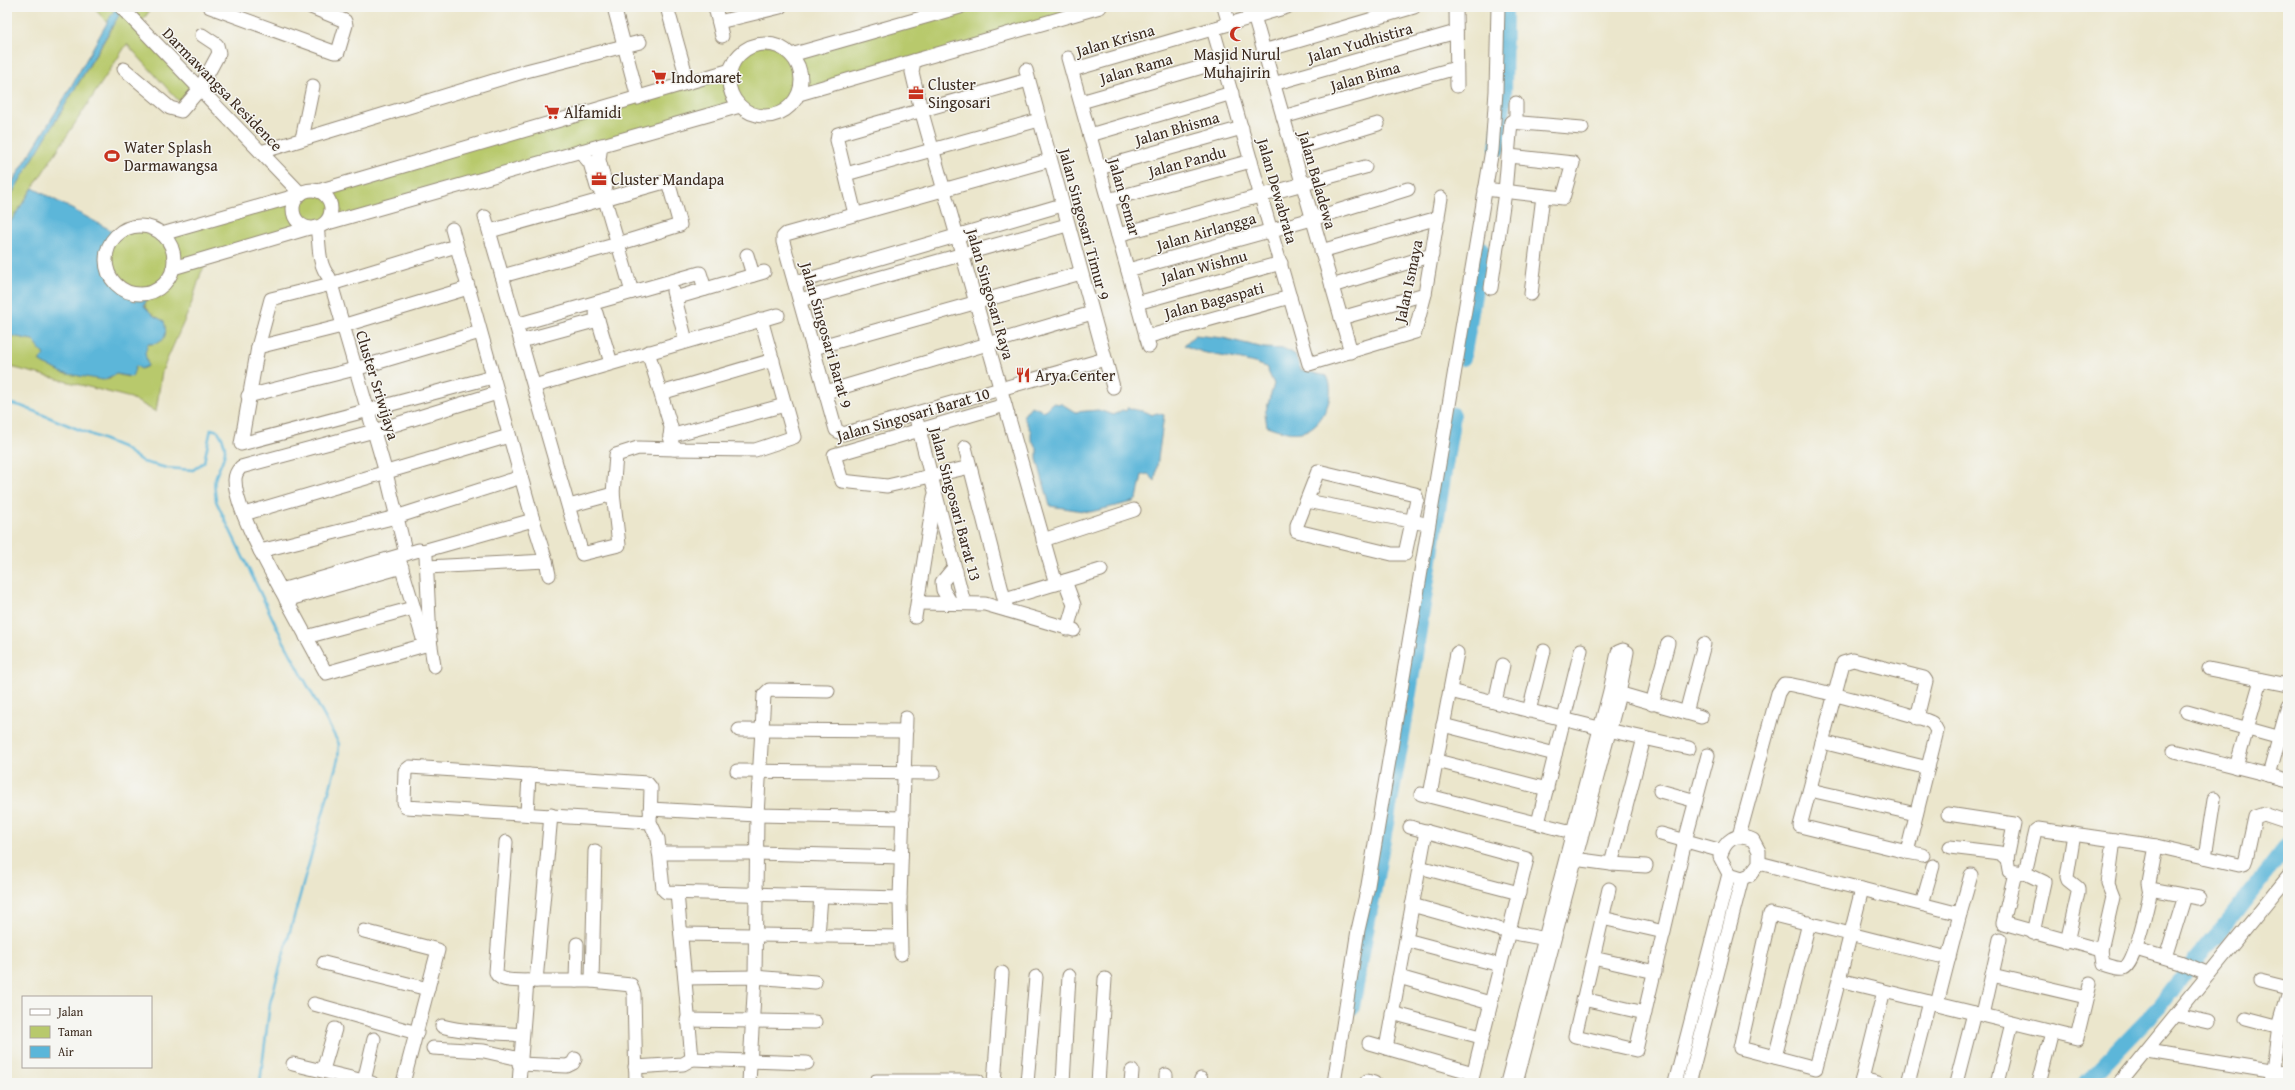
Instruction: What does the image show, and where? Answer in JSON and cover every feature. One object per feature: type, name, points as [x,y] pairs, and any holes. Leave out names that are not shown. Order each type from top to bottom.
[{"type":"street","name":"Darmawangsa Residence","points":[[122,7],[300,194]]},
{"type":"street","points":[[210,7],[334,52],[338,52],[346,22],[311,7]]},
{"type":"street","points":[[614,7],[638,98]]},
{"type":"street","points":[[667,7],[688,82]]},
{"type":"street","points":[[715,7],[722,36]]},
{"type":"street","points":[[719,22],[780,7]]},
{"type":"street","points":[[791,55],[960,7]]},
{"type":"street","points":[[799,94],[909,68],[1100,7]]},
{"type":"street","points":[[1224,7],[1234,23]]},
{"type":"street","points":[[1234,7],[1234,23]]},
{"type":"street","name":"Jalan Krisna","points":[[1070,64],[1214,29],[1287,7]]},
{"type":"street","points":[[1264,51],[1414,7]]},
{"type":"street","points":[[1456,7],[1457,86]]},
{"type":"street","points":[[1334,1083],[1358,930],[1367,891],[1429,524],[1488,190],[1494,124],[1498,7]]},
{"type":"street","name":"Jalan Baladewa","points":[[1254,16],[1351,352]]},
{"type":"street","name":"Jalan Dewabrata","points":[[1214,29],[1308,363]]},
{"type":"street","name":"Jalan Yudhistira","points":[[1273,84],[1456,32]]},
{"type":"street","points":[[124,68],[173,110],[183,110],[200,90],[220,50],[218,45],[202,35]]},
{"type":"street","points":[[261,152],[526,71],[640,42]]},
{"type":"street","points":[[773,45],[791,55],[801,73],[799,94],[786,110],[773,115],[752,113],[740,106],[731,91],[731,70],[737,58],[753,46],[773,45]]},
{"type":"street","name":"Jalan Rama","points":[[1081,102],[1223,61]]},
{"type":"street","name":"Jalan Semar","points":[[1070,64],[1147,341]]},
{"type":"street","points":[[909,68],[921,108],[840,133],[837,136],[856,214],[944,188],[1050,160]]},
{"type":"street","name":"Jalan Bima","points":[[1283,117],[1456,68]]},
{"type":"street","points":[[162,234],[300,194],[308,190],[318,191],[731,70]]},
{"type":"street","name":"Jalan Singosari Timur 9","points":[[921,108],[1027,75],[1067,225],[1113,387]]},
{"type":"street","points":[[302,139],[313,86]]},
{"type":"street","points":[[1090,135],[1232,93]]},
{"type":"street","points":[[1491,288],[1505,192],[1511,122],[1516,118],[1516,103]]},
{"type":"street","points":[[173,268],[317,229],[580,151],[740,106]]},
{"type":"street","name":"Jalan Singosari Raya","points":[[921,108],[1043,540],[1061,582],[1074,605],[1070,629],[1006,605]]},
{"type":"street","points":[[846,174],[1039,120]]},
{"type":"street","points":[[1511,122],[1582,128]]},
{"type":"street","points":[[1292,150],[1378,124]]},
{"type":"street","name":"Jalan Bhisma","points":[[1099,168],[1242,128]]},
{"type":"street","points":[[595,161],[601,145]]},
{"type":"street","points":[[580,151],[595,161],[606,186],[604,196],[632,292]]},
{"type":"street","points":[[1488,190],[1563,198],[1573,163],[1509,156]]},
{"type":"street","name":"Jalan Pandu","points":[[1108,200],[1251,161]]},
{"type":"street","points":[[1118,235],[1262,197],[1365,167]]},
{"type":"street","points":[[490,231],[604,196],[668,179],[680,225],[502,276]]},
{"type":"street","name":"Jalan Airlangga","points":[[1128,270],[1312,219],[1408,189]]},
{"type":"street","points":[[317,229],[329,218],[331,207],[327,197],[318,191]]},
{"type":"street","points":[[300,194],[294,203],[294,217],[300,224],[317,229]]},
{"type":"street","points":[[1531,294],[1543,196]]},
{"type":"street","name":"Jalan Ismaya","points":[[1308,363],[1312,364],[1415,332],[1425,294],[1442,198]]},
{"type":"street","points":[[796,283],[1062,205]]},
{"type":"street","name":"Jalan Singosari Barat 9","points":[[856,214],[786,234],[783,237],[783,242],[796,283],[836,430],[843,434],[914,413]]},
{"type":"street","points":[[485,217],[582,554],[619,545],[613,493],[616,455],[638,448],[755,450],[794,438],[762,319]]},
{"type":"street","points":[[1321,251],[1438,218]]},
{"type":"street","points":[[800,300],[1067,225]]},
{"type":"street","points":[[143,226],[162,234],[172,249],[173,268],[161,286],[142,294],[127,292],[120,288],[111,279],[107,269],[106,254],[109,245],[124,230],[143,226]]},
{"type":"street","name":"Cluster Sriwijaya","points":[[317,229],[318,246],[324,271],[330,280],[342,326],[386,473],[413,608],[428,643]]},
{"type":"street","points":[[452,229],[509,436],[550,575]]},
{"type":"street","points":[[241,467],[241,444],[248,396],[258,347],[271,299],[330,280],[456,246]]},
{"type":"street","points":[[675,298],[758,274],[747,255]]},
{"type":"street","points":[[1332,286],[1432,255]]},
{"type":"street","name":"Jalan Wishnu","points":[[1137,303],[1281,263]]},
{"type":"street","points":[[516,325],[700,273],[705,289]]},
{"type":"street","points":[[814,348],[1081,273]]},
{"type":"street","points":[[670,281],[686,341]]},
{"type":"street","points":[[258,347],[342,326],[468,288]]},
{"type":"street","points":[[1341,318],[1425,294]]},
{"type":"street","name":"Jalan Bagaspati","points":[[1147,341],[1290,297]]},
{"type":"street","points":[[593,303],[611,363]]},
{"type":"street","points":[[826,392],[1092,313]]},
{"type":"street","points":[[534,386],[778,315]]},
{"type":"street","points":[[521,341],[598,320]]},
{"type":"street","points":[[248,396],[355,369],[480,332]]},
{"type":"street","points":[[648,352],[671,427],[670,436],[675,449]]},
{"type":"street","points":[[914,413],[1105,358]]},
{"type":"street","points":[[661,393],[773,360]]},
{"type":"street","points":[[241,444],[493,377]]},
{"type":"street","points":[[428,643],[326,673],[260,551],[244,514],[234,478],[236,472],[241,467],[374,431],[497,393]]},
{"type":"street","points":[[670,436],[785,405]]},
{"type":"street","name":"Jalan Singosari Barat 10","points":[[931,476],[888,486],[848,483],[840,479],[834,455],[1005,405]]},
{"type":"street","name":"Jalan Singosari Barat 13","points":[[914,413],[964,603]]},
{"type":"street","points":[[244,514],[509,436]]},
{"type":"street","points":[[965,447],[1006,605]]},
{"type":"street","points":[[931,476],[970,467]]},
{"type":"street","points":[[1320,471],[1415,494],[1417,499],[1412,521],[1405,554],[1392,554],[1299,532],[1297,525],[1307,501],[1315,474],[1320,471]]},
{"type":"street","points":[[260,551],[396,517],[521,477]]},
{"type":"street","points":[[915,618],[935,491]]},
{"type":"street","points":[[568,506],[613,493]]},
{"type":"street","points":[[1307,501],[1429,524]]},
{"type":"street","points":[[1043,540],[1134,510]]},
{"type":"street","points":[[283,595],[424,551],[533,520]]},
{"type":"street","points":[[929,530],[939,532],[945,528]]},
{"type":"street","points":[[424,551],[427,567],[428,643],[434,666]]},
{"type":"street","points":[[427,567],[546,561]]},
{"type":"street","points":[[951,603],[943,590],[942,582],[951,571],[956,570]]},
{"type":"street","points":[[918,602],[1006,605],[1061,582],[1101,570]]},
{"type":"street","points":[[922,573],[929,576],[933,581],[936,603]]},
{"type":"street","points":[[306,637],[413,608]]},
{"type":"street","points":[[1652,704],[1668,643]]},
{"type":"street","points":[[1686,713],[1704,644]]},
{"type":"street","points":[[1538,823],[1581,650]]},
{"type":"street","points":[[1529,711],[1544,651]]},
{"type":"street","points":[[1456,653],[1437,761],[1426,795],[1576,833]]},
{"type":"street","points":[[1917,718],[1926,680],[1921,677],[1853,660],[1844,663],[1834,695],[1800,826],[1923,855]]},
{"type":"street","points":[[1494,702],[1503,665]]},
{"type":"street","points":[[2209,669],[2288,684]]},
{"type":"street","points":[[2236,767],[2261,680]]},
{"type":"street","points":[[1739,836],[1781,688],[1784,684],[1795,684],[1932,723],[1937,731],[1907,852]]},
{"type":"street","points":[[749,1083],[751,1021],[755,977],[757,815],[764,695],[767,691],[828,691]]},
{"type":"street","points":[[1450,691],[1564,720],[1689,748]]},
{"type":"street","points":[[1507,1083],[1548,940],[1614,692],[1701,717]]},
{"type":"street","points":[[2269,774],[2284,739],[2288,706]]},
{"type":"street","points":[[2187,712],[2284,739]]},
{"type":"street","points":[[739,730],[906,725],[906,773],[900,898],[901,954]]},
{"type":"street","points":[[1443,725],[1555,754]]},
{"type":"street","points":[[1611,864],[1644,738]]},
{"type":"street","points":[[1822,742],[1928,768]]},
{"type":"street","points":[[2174,751],[2288,780]]},
{"type":"street","points":[[1609,889],[1575,1036],[1636,1050],[1685,841],[1708,755]]},
{"type":"street","points":[[1437,761],[1547,789]]},
{"type":"street","points":[[650,822],[406,807],[404,804],[405,771],[410,767],[647,783],[651,788],[650,822],[657,833],[664,890],[677,893],[900,898]]},
{"type":"street","points":[[737,771],[934,773]]},
{"type":"street","points":[[527,814],[529,775]]},
{"type":"street","points":[[1810,790],[1916,814]]},
{"type":"street","points":[[1660,791],[1696,800]]},
{"type":"street","points":[[2205,857],[2214,799]]},
{"type":"street","points":[[650,809],[757,815],[903,818]]},
{"type":"street","points":[[1948,814],[2014,824],[2007,859],[2007,868],[2043,879],[2044,882],[2033,933]]},
{"type":"street","points":[[2101,950],[2033,933],[2005,924],[2003,921],[2036,830],[2156,846],[2239,865],[2244,864],[2256,817],[2264,814],[2281,821],[2285,821],[2288,816]]},
{"type":"street","points":[[519,1083],[522,1036],[532,980],[551,815]]},
{"type":"street","points":[[1369,1043],[1472,1078],[1519,893],[1526,858],[1410,827]]},
{"type":"street","points":[[1386,1048],[1426,831]]},
{"type":"street","points":[[1516,1083],[1548,940],[1574,859],[1576,833]]},
{"type":"street","points":[[1661,834],[1722,851]]},
{"type":"street","points":[[2067,942],[2078,893],[2078,888],[2068,880],[2067,876],[2074,834]]},
{"type":"street","points":[[1739,836],[1753,840],[1759,851],[1759,863],[1750,875],[1742,878],[1729,874],[1723,866],[1720,857],[1723,846],[1732,837],[1739,836]]},
{"type":"street","points":[[2114,840],[2108,884],[2113,897],[2101,950],[2103,964],[2122,969],[2127,966],[2136,949],[2151,890],[2149,883],[2156,846]]},
{"type":"street","points":[[506,842],[496,972],[498,977],[502,979],[592,981],[632,987],[636,1083]]},
{"type":"street","points":[[1950,847],[2000,853],[2007,859]]},
{"type":"street","points":[[592,981],[595,851]]},
{"type":"street","points":[[659,854],[757,853],[901,857]]},
{"type":"street","points":[[1574,859],[1611,864],[1646,866]]},
{"type":"street","points":[[1759,863],[1960,914]]},
{"type":"street","points":[[1922,904],[1933,866]]},
{"type":"street","points":[[1419,867],[1519,893]]},
{"type":"street","points":[[1675,1083],[1729,874]]},
{"type":"street","points":[[1908,1083],[1949,958],[1971,875]]},
{"type":"street","points":[[2120,1083],[2148,1051],[2288,877]]},
{"type":"street","points":[[1689,1083],[1742,878]]},
{"type":"street","points":[[1862,889],[1851,935],[1816,1068],[1740,1048],[1770,914],[1851,935],[1949,958]]},
{"type":"street","points":[[2151,890],[2199,898]]},
{"type":"street","points":[[677,893],[685,978],[687,1020],[692,1059]]},
{"type":"street","points":[[818,936],[820,896]]},
{"type":"street","points":[[2166,958],[2185,896]]},
{"type":"street","points":[[1412,905],[1509,932],[1548,940]]},
{"type":"street","points":[[1602,918],[1664,932]]},
{"type":"street","points":[[1774,1057],[1809,923]]},
{"type":"street","points":[[364,931],[438,950],[403,1083]]},
{"type":"street","points":[[680,934],[900,937]]},
{"type":"street","points":[[1956,1083],[1992,975],[2000,939]]},
{"type":"street","points":[[1406,940],[1500,965]]},
{"type":"street","points":[[576,981],[577,944]]},
{"type":"street","points":[[2136,949],[2180,962],[2209,974]]},
{"type":"street","points":[[1593,958],[1655,972]]},
{"type":"street","points":[[324,963],[428,989]]},
{"type":"street","points":[[994,1083],[1002,973]]},
{"type":"street","points":[[1992,975],[2086,997]]},
{"type":"street","points":[[1063,1083],[1069,976]]},
{"type":"street","points":[[685,978],[755,977],[815,982]]},
{"type":"street","points":[[1027,1083],[1036,977]]},
{"type":"street","points":[[1399,977],[1490,1003]]},
{"type":"street","points":[[1098,1083],[1105,979]]},
{"type":"street","points":[[1839,980],[2076,1038],[2090,984]]},
{"type":"street","points":[[2260,981],[2288,988]]},
{"type":"street","points":[[1878,1083],[1861,1081],[1884,991]]},
{"type":"street","points":[[2272,1078],[2284,1028],[2288,995]]},
{"type":"street","points":[[1583,999],[1645,1013]]},
{"type":"street","points":[[314,1004],[417,1032]]},
{"type":"street","points":[[1392,1013],[1481,1038]]},
{"type":"street","points":[[2177,1015],[2209,1022]]},
{"type":"street","points":[[2246,1018],[2284,1028]]},
{"type":"street","points":[[687,1020],[815,1022]]},
{"type":"street","points":[[1997,1083],[2012,1023]]},
{"type":"street","points":[[442,1026],[456,1031],[487,1031],[522,1036]]},
{"type":"street","points":[[323,1070],[335,1029]]},
{"type":"street","points":[[2039,1083],[2052,1032]]},
{"type":"street","points":[[293,1064],[368,1082],[374,1039]]},
{"type":"street","points":[[434,1048],[484,1051],[520,1061],[567,1066],[573,1064],[575,1059]]},
{"type":"street","points":[[2148,1051],[2272,1078],[2288,1074]]},
{"type":"street","points":[[635,1067],[683,1064],[692,1059],[807,1064]]},
{"type":"street","points":[[876,1081],[978,1081]]},
{"type":"green space","points":[[93,7],[152,7],[139,26],[198,88],[185,108],[127,44],[7,227],[7,201],[112,28]]},
{"type":"green space","points":[[960,7],[1100,7],[799,94],[794,102],[787,108],[772,115],[756,114],[740,106],[210,257],[201,273],[190,308],[162,371],[156,412],[131,398],[7,366],[7,335],[33,340],[44,355],[39,361],[62,373],[106,380],[116,374],[128,377],[136,366],[148,366],[145,355],[146,347],[148,344],[152,344],[164,321],[155,316],[146,308],[142,294],[123,289],[111,279],[106,265],[108,250],[115,237],[127,228],[143,226],[162,234],[730,70],[741,54],[756,46],[774,46],[783,49],[791,55]]},
{"type":"water","points":[[116,7],[124,7],[7,202],[7,191],[65,97]]},
{"type":"water","points":[[33,188],[118,234],[110,245],[106,255],[106,266],[110,276],[116,284],[125,290],[136,293],[149,293],[144,306],[154,316],[164,321],[166,331],[162,341],[154,344],[148,344],[145,353],[148,366],[141,369],[136,366],[132,377],[116,374],[103,380],[62,373],[56,369],[44,365],[39,361],[44,355],[33,340],[7,335],[7,227]]},
{"type":"water","points":[[1195,335],[1223,338],[1264,348],[1285,349],[1295,355],[1301,370],[1327,376],[1330,383],[1329,401],[1322,417],[1309,429],[1301,432],[1288,432],[1267,426],[1265,414],[1274,384],[1266,367],[1256,363],[1214,355],[1184,345]]},
{"type":"water","points":[[1052,403],[1062,404],[1075,412],[1098,410],[1114,415],[1122,410],[1126,411],[1128,407],[1134,410],[1149,413],[1151,415],[1157,413],[1164,415],[1155,481],[1148,474],[1142,475],[1137,499],[1133,502],[1090,512],[1050,506],[1037,459],[1037,448],[1031,439],[1031,432],[1023,416],[1031,406],[1044,411]]},
{"type":"waterway","points":[[1497,149],[1504,100],[1505,7]]},
{"type":"waterway","points":[[1463,358],[1482,249]]},
{"type":"waterway","points":[[7,403],[21,406],[122,447],[143,462],[167,468],[193,470],[204,462],[211,429],[218,431],[222,438],[225,450],[223,460],[214,481],[216,501],[282,638],[339,744],[338,759],[270,1003],[260,1083]]},
{"type":"waterway","points":[[1352,1007],[1402,737],[1453,415]]},
{"type":"waterway","points":[[2086,1083],[2160,1006],[2186,971],[2222,929],[2288,845]]},
{"type":"place","name":"Masjid Nurul Muhajirin","points":[[1237,34]]},
{"type":"place","name":"Indomaret","points":[[659,77]]},
{"type":"place","name":"Cluster Singosari","points":[[916,93]]},
{"type":"place","name":"Alfamidi","points":[[552,112]]},
{"type":"place","name":"Water Splash Darmawangsa","points":[[112,156]]},
{"type":"place","name":"Cluster Mandapa","points":[[599,179]]},
{"type":"place","name":"Arya.Center","points":[[1023,375]]}]
